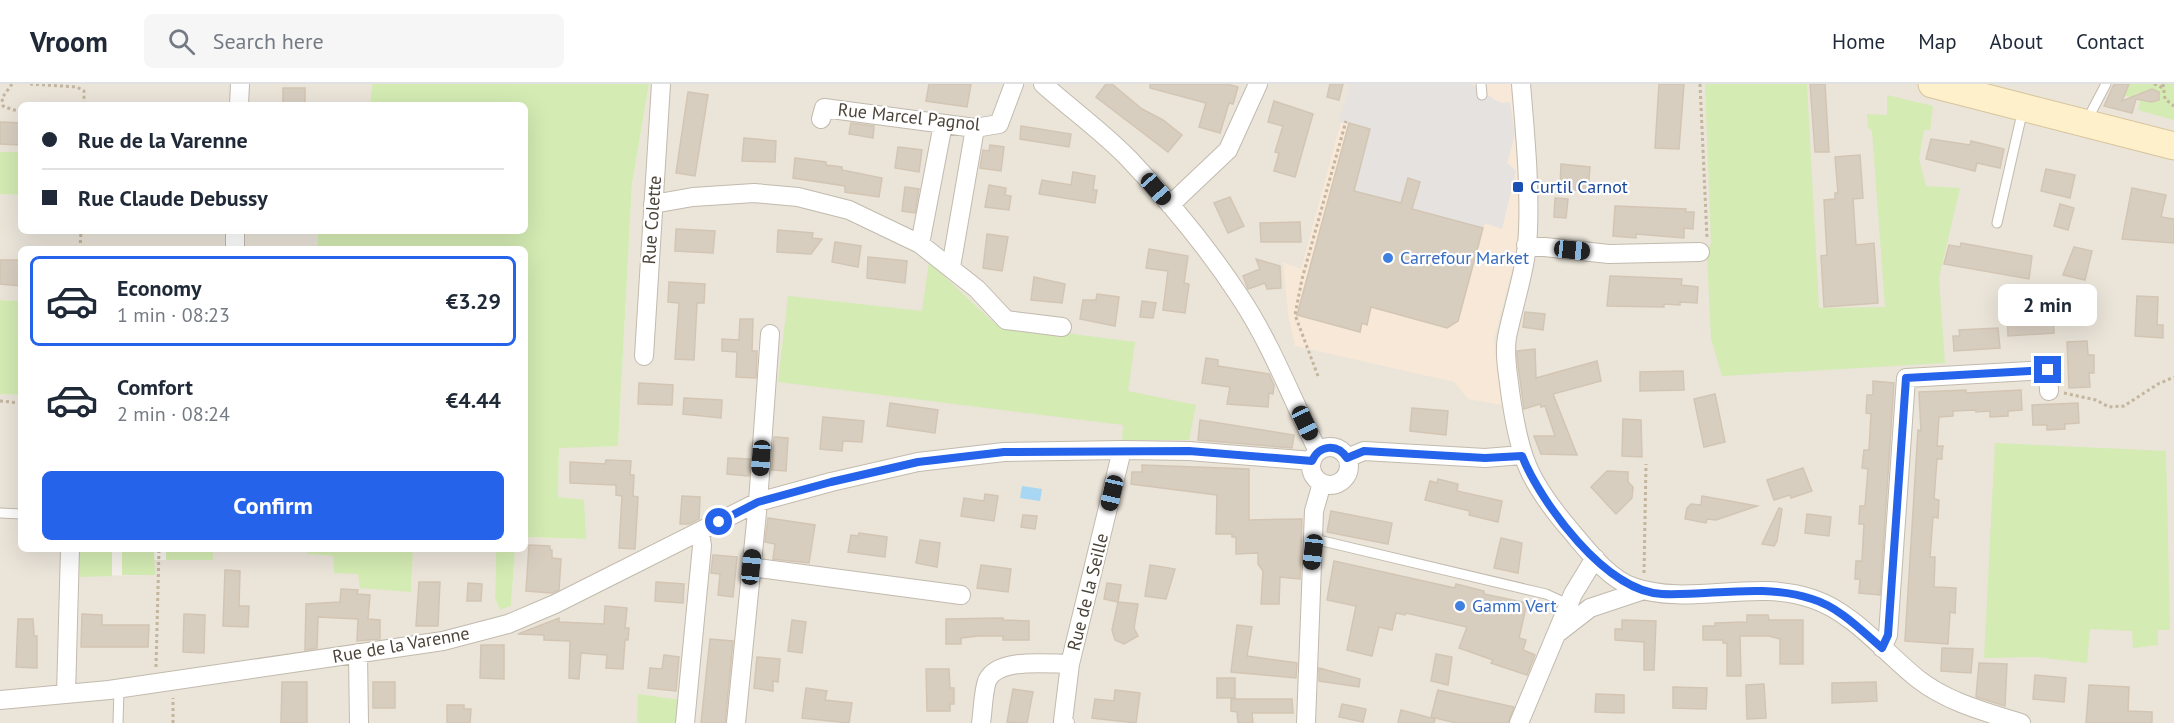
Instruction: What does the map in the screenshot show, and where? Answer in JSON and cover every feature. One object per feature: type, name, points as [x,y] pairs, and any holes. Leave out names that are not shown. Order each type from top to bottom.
[{"type":"main road","points":[[1932,84],[2174,146]]},
{"type":"street","points":[[239,102],[240,84]]},
{"type":"street","name":"Rue Colette","points":[[644,356],[661,84]]},
{"type":"street","name":"Rue Marcel Pagnol","points":[[822,119],[824,108],[975,128],[999,124],[1014,84]]},
{"type":"street","points":[[1043,84],[1128,157],[1170,205],[1240,297],[1266,341],[1315,456],[1312,472],[1322,483],[1334,485],[1344,479],[1349,470],[1347,458],[1335,448],[1315,456]]},
{"type":"street","points":[[1170,205],[1228,150],[1258,84]]},
{"type":"street","points":[[1521,84],[1529,185],[1526,245],[1506,354],[1513,414],[1522,456],[1538,490],[1595,558],[1629,586],[1660,595],[1757,590],[1813,599],[1844,615],[1920,680],[1949,698],[1995,719],[2021,723]]},
{"type":"street","points":[[920,244],[943,124]]},
{"type":"street","points":[[951,267],[975,128]]},
{"type":"street","points":[[653,204],[693,197],[754,193],[798,197],[849,210],[920,244],[977,289],[1006,320],[1062,327]]},
{"type":"street","points":[[1526,245],[1610,254],[1700,252]]},
{"type":"street","points":[[736,723],[758,502],[770,334]]},
{"type":"street","points":[[1882,648],[1888,635],[1906,378],[2048,370],[2049,391]]},
{"type":"street","name":"Rue de la Varenne","points":[[0,700],[119,689],[443,641],[508,624],[555,604],[758,502],[918,462],[1004,452],[1122,450],[1315,456]]},
{"type":"street","name":"Rue de la Seille","points":[[1065,723],[1063,721],[1070,664],[1122,450]]},
{"type":"street","points":[[1347,458],[1364,451],[1485,458],[1522,456]]},
{"type":"street","points":[[1306,723],[1314,512],[1322,483]]},
{"type":"street","points":[[685,723],[702,546],[700,532]]},
{"type":"street","points":[[66,694],[70,552]]},
{"type":"street","points":[[1519,723],[1568,604],[1582,575],[1595,558]]},
{"type":"street","points":[[751,567],[961,596]]},
{"type":"street","points":[[1558,633],[1590,608],[1644,590]]},
{"type":"street","points":[[358,653],[359,723]]},
{"type":"street","name":"Rue de la Seille","points":[[981,723],[988,680],[998,669],[1013,664],[1070,664]]},
{"type":"lane","points":[[1480,84],[1482,95]]},
{"type":"lane","points":[[2085,123],[2106,84]]},
{"type":"lane","points":[[1997,223],[2024,107]]},
{"type":"lane","points":[[0,513],[18,514]]},
{"type":"lane","points":[[1314,540],[1546,594],[1568,604]]},
{"type":"lane","points":[[118,723],[119,689]]},
{"type":"path","points":[[12,84],[2,98],[3,106],[18,110]]},
{"type":"path","points":[[30,84],[77,87],[84,91],[84,102]]},
{"type":"path","points":[[1700,84],[1707,238],[1700,252]]},
{"type":"path","points":[[2154,84],[2163,86],[2165,99],[2174,106]]},
{"type":"path","points":[[1318,376],[1295,315],[1302,279],[1346,121]]},
{"type":"path","points":[[2049,391],[2096,400],[2109,407],[2124,406],[2158,384],[2174,377]]},
{"type":"path","points":[[0,401],[18,403]]},
{"type":"path","points":[[1644,590],[1646,464]]},
{"type":"path","points":[[159,552],[164,682],[173,723]]},
{"type":"shaded area","points":[[0,84],[372,84],[370,102],[18,102],[18,152],[0,152]]},
{"type":"shaded area","points":[[649,84],[2174,84],[2174,723],[0,723],[0,394],[18,395],[18,552],[80,552],[80,576],[154,575],[154,560],[213,560],[214,552],[307,552],[307,554],[334,556],[358,574],[411,592],[413,552],[496,552],[495,598],[500,610],[511,606],[515,552],[528,552],[528,537],[586,539],[558,497],[559,447],[618,446],[632,184]]},
{"type":"shaded area","points":[[1351,84],[1511,84],[1519,182],[1516,183],[1516,191],[1520,192],[1521,206],[1517,251],[1494,340],[1502,405],[1468,399],[1454,382],[1295,346],[1288,315],[1283,262],[1301,269]]},
{"type":"shaded area","points":[[1351,84],[1471,84],[1495,100],[1503,103],[1510,102],[1515,134],[1507,163],[1516,171],[1502,229],[1485,223],[1483,228],[1352,198],[1370,130],[1339,122]]},
{"type":"shaded area","points":[[0,194],[18,195],[18,234],[318,234],[317,246],[18,246],[18,301],[0,300]]},
{"type":"green space","points":[[372,84],[649,84],[632,184],[618,446],[559,448],[558,497],[584,500],[586,539],[528,537],[528,246],[317,246],[318,234],[528,234],[528,102],[370,102]]},
{"type":"green space","points":[[1705,84],[1807,84],[1819,308],[1885,307],[1872,131],[1868,127],[1867,114],[1887,115],[1887,95],[1933,106],[1930,130],[1924,130],[1919,159],[1926,186],[1960,188],[1939,278],[1945,363],[1722,376],[1711,339],[1707,254],[1711,243]]},
{"type":"green space","points":[[2114,84],[2174,84],[2174,120],[2138,110],[2142,94],[2136,93],[2134,98],[2110,92]]},
{"type":"green space","points":[[0,152],[18,152],[18,195],[0,194]]},
{"type":"green space","points":[[929,262],[995,324],[1135,342],[1128,391],[1196,405],[1189,440],[1122,440],[1123,425],[778,382],[788,296],[922,311]]},
{"type":"green space","points":[[0,300],[18,301],[18,395],[0,394]]},
{"type":"green space","points":[[1995,443],[2166,451],[2170,630],[2158,630],[2158,645],[2133,648],[2132,631],[2090,629],[2087,663],[2036,657],[1984,658]]},
{"type":"green space","points":[[80,552],[112,552],[112,576],[80,577]]},
{"type":"green space","points":[[122,552],[154,552],[155,575],[122,575]]},
{"type":"green space","points":[[166,552],[214,552],[213,560],[166,560]]},
{"type":"green space","points":[[307,552],[413,552],[411,592],[360,588],[358,574],[334,573],[333,556],[307,554]]},
{"type":"green space","points":[[496,552],[515,552],[511,606],[500,610],[495,598]]},
{"type":"green space","points":[[638,694],[679,700],[678,723],[637,723]]},
{"type":"water","points":[[1022,486],[1042,489],[1040,501],[1020,498]]},
{"type":"building","points":[[929,84],[971,84],[967,107],[926,101]]},
{"type":"building","points":[[1106,84],[1112,84],[1142,109],[1163,120],[1182,135],[1168,152],[1096,97]]},
{"type":"building","points":[[1150,84],[1227,84],[1238,87],[1233,104],[1229,103],[1220,133],[1199,127],[1206,103],[1150,88]]},
{"type":"building","points":[[1330,84],[1343,84],[1339,100],[1327,97]]},
{"type":"building","points":[[1659,84],[1684,84],[1679,149],[1655,148]]},
{"type":"building","points":[[1810,84],[1825,84],[1829,152],[1815,152]]},
{"type":"building","points":[[2114,84],[2129,84],[2122,101],[2152,89],[2159,92],[2159,100],[2152,102],[2136,99],[2132,113],[2104,106]]},
{"type":"building","points":[[283,88],[305,88],[305,102],[283,102]]},
{"type":"building","points":[[688,92],[708,95],[695,176],[676,173]]},
{"type":"building","points":[[1274,101],[1313,114],[1295,177],[1274,171],[1279,153],[1275,152],[1283,126],[1268,122]]},
{"type":"building","points":[[0,122],[18,123],[18,145],[0,144]]},
{"type":"building","points":[[851,123],[874,126],[873,138],[849,134]]},
{"type":"building","points":[[1349,123],[1370,129],[1354,191],[1401,203],[1408,178],[1420,182],[1412,209],[1483,228],[1458,321],[1447,328],[1371,307],[1367,325],[1362,323],[1360,332],[1297,315]]},
{"type":"building","points":[[1021,126],[1071,134],[1069,147],[1020,139]]},
{"type":"building","points":[[744,138],[776,141],[775,162],[742,161]]},
{"type":"building","points":[[1931,139],[1970,145],[1971,141],[2004,149],[2000,168],[1977,163],[1975,171],[1926,159]]},
{"type":"building","points":[[990,145],[1004,147],[1001,171],[980,168],[983,150],[989,151]]},
{"type":"building","points":[[898,147],[922,150],[919,172],[895,168]]},
{"type":"building","points":[[1860,155],[1863,198],[1853,199],[1856,245],[1874,243],[1878,303],[1824,307],[1821,256],[1827,255],[1824,200],[1835,199],[1835,193],[1838,193],[1835,157]]},
{"type":"building","points":[[795,158],[826,162],[826,165],[842,167],[842,170],[882,178],[879,197],[845,192],[845,186],[793,178]]},
{"type":"building","points":[[1561,164],[1590,167],[1588,191],[1560,189]]},
{"type":"building","points":[[2046,169],[2075,175],[2070,198],[2041,191]]},
{"type":"building","points":[[1073,172],[1095,176],[1093,190],[1097,190],[1095,203],[1039,194],[1042,180],[1071,185]]},
{"type":"building","points":[[989,185],[1006,188],[1005,195],[1011,196],[1009,210],[985,207]]},
{"type":"building","points":[[905,187],[919,189],[915,213],[902,211]]},
{"type":"building","points":[[2132,188],[2166,195],[2161,217],[2174,219],[2174,243],[2122,239]]},
{"type":"building","points":[[1230,197],[1244,226],[1228,233],[1214,203]]},
{"type":"building","points":[[1555,198],[1568,199],[1566,218],[1554,217]]},
{"type":"building","points":[[2060,204],[2074,208],[2068,230],[2054,226]]},
{"type":"building","points":[[1615,206],[1686,209],[1685,212],[1694,212],[1693,229],[1684,228],[1684,238],[1636,234],[1636,238],[1613,236]]},
{"type":"building","points":[[1300,222],[1301,242],[1261,242],[1260,223]]},
{"type":"building","points":[[676,229],[715,231],[713,253],[675,251]]},
{"type":"building","points":[[778,230],[813,233],[812,238],[822,239],[811,254],[777,252]]},
{"type":"building","points":[[987,234],[1008,237],[1002,271],[983,268]]},
{"type":"building","points":[[835,242],[861,246],[858,267],[832,262]]},
{"type":"building","points":[[1961,243],[2032,256],[2029,279],[1944,264],[1949,245],[1960,247]]},
{"type":"building","points":[[2074,247],[2092,251],[2085,280],[2063,275]]},
{"type":"building","points":[[1149,249],[1188,256],[1184,283],[1189,284],[1185,313],[1163,310],[1168,271],[1146,268]]},
{"type":"building","points":[[868,257],[907,261],[905,283],[867,278]]},
{"type":"building","points":[[1256,259],[1280,266],[1281,288],[1267,289],[1265,283],[1248,289],[1243,276],[1260,269]]},
{"type":"building","points":[[0,260],[18,260],[18,286],[0,284]]},
{"type":"building","points":[[1610,276],[1682,279],[1681,285],[1698,287],[1697,303],[1680,302],[1680,305],[1664,304],[1664,307],[1607,306]]},
{"type":"building","points":[[1034,277],[1065,284],[1062,303],[1031,300]]},
{"type":"building","points":[[669,282],[705,284],[704,303],[697,303],[694,360],[675,359],[679,303],[668,302]]},
{"type":"building","points":[[1097,294],[1119,297],[1115,326],[1080,319],[1083,300],[1096,300]]},
{"type":"building","points":[[2137,296],[2158,297],[2157,325],[2163,325],[2163,338],[2135,336]]},
{"type":"building","points":[[1142,301],[1156,303],[1153,318],[1140,317]]},
{"type":"building","points":[[1525,312],[1545,314],[1543,330],[1523,327]]},
{"type":"building","points":[[2053,313],[2054,333],[2008,336],[2007,315]]},
{"type":"building","points":[[740,319],[753,319],[752,351],[757,351],[756,378],[736,377],[737,352],[722,351],[722,339],[739,340]]},
{"type":"building","points":[[1998,328],[2000,348],[1954,351],[1953,336],[1960,336],[1959,330]]},
{"type":"building","points":[[2087,341],[2088,355],[2094,355],[2094,373],[2089,373],[2090,387],[2069,388],[2067,342]]},
{"type":"building","points":[[1535,349],[1536,378],[1597,361],[1601,381],[1553,394],[1577,455],[1541,454],[1534,436],[1555,436],[1545,406],[1541,407],[1540,404],[1524,409],[1517,357],[1517,351]]},
{"type":"building","points":[[1206,358],[1218,360],[1218,366],[1269,374],[1274,385],[1273,394],[1269,393],[1268,407],[1227,404],[1230,387],[1202,383]]},
{"type":"building","points":[[1683,371],[1684,390],[1640,391],[1640,372]]},
{"type":"building","points":[[1873,381],[1894,383],[1880,595],[1859,593],[1860,579],[1855,579],[1856,561],[1862,561],[1864,524],[1859,524],[1860,506],[1865,506],[1868,469],[1862,468],[1864,450],[1869,450],[1871,414],[1866,413],[1867,395],[1873,395]]},
{"type":"building","points":[[639,383],[673,385],[672,405],[638,404]]},
{"type":"building","points":[[1966,390],[1966,393],[2021,390],[2022,410],[2008,411],[2008,416],[1990,417],[1990,411],[1953,411],[1953,416],[1939,417],[1937,446],[1943,446],[1942,459],[1937,459],[1934,499],[1939,500],[1938,518],[1933,517],[1930,557],[1935,557],[1934,587],[1956,588],[1955,613],[1950,612],[1948,644],[1905,641],[1918,430],[1921,431],[1919,392]]},
{"type":"building","points":[[1715,394],[1725,442],[1704,447],[1694,399]]},
{"type":"building","points":[[684,398],[722,400],[721,418],[683,414]]},
{"type":"building","points":[[890,403],[938,410],[935,433],[887,426]]},
{"type":"building","points":[[2078,403],[2079,423],[2065,424],[2065,429],[2047,430],[2047,425],[2033,425],[2032,405]]},
{"type":"building","points":[[1412,408],[1448,411],[1446,435],[1410,431]]},
{"type":"building","points":[[823,417],[864,421],[862,442],[843,441],[842,451],[820,449]]},
{"type":"building","points":[[1623,419],[1641,420],[1642,457],[1622,456]]},
{"type":"building","points":[[1200,420],[1294,435],[1292,448],[1198,440]]},
{"type":"building","points":[[774,437],[788,438],[786,471],[772,470]]},
{"type":"building","points":[[728,458],[750,459],[749,476],[727,474]]},
{"type":"building","points":[[606,460],[631,461],[630,475],[634,475],[633,496],[638,497],[635,549],[619,548],[622,496],[616,495],[616,485],[570,483],[570,462],[605,464]]},
{"type":"building","points":[[1142,465],[1249,469],[1249,520],[1302,519],[1300,579],[1280,577],[1279,604],[1261,604],[1263,571],[1258,564],[1258,553],[1236,554],[1236,537],[1232,537],[1232,534],[1216,534],[1217,495],[1131,484],[1132,472],[1142,472]]},
{"type":"building","points":[[1803,468],[1812,491],[1791,498],[1790,495],[1774,500],[1767,480]]},
{"type":"building","points":[[1607,471],[1628,472],[1628,482],[1633,487],[1632,498],[1616,514],[1591,487]]},
{"type":"building","points":[[1438,479],[1458,484],[1457,491],[1502,501],[1498,522],[1469,515],[1470,511],[1425,500],[1430,481],[1437,483]]},
{"type":"building","points":[[985,494],[998,496],[994,521],[961,516],[964,498],[984,501]]},
{"type":"building","points":[[682,496],[700,497],[699,519],[689,524],[680,524]]},
{"type":"building","points":[[1702,496],[1757,506],[1716,520],[1707,519],[1706,523],[1685,519],[1687,508],[1691,504],[1701,505]]},
{"type":"building","points":[[1779,508],[1782,509],[1777,541],[1774,546],[1762,544]]},
{"type":"building","points":[[1331,511],[1392,523],[1388,544],[1327,532]]},
{"type":"building","points":[[1807,514],[1831,517],[1829,536],[1805,533]]},
{"type":"building","points":[[1023,515],[1037,516],[1035,529],[1021,527]]},
{"type":"building","points":[[768,518],[815,525],[809,563],[773,559],[775,544],[765,542]]},
{"type":"building","points":[[859,533],[887,537],[885,557],[848,552],[851,535],[858,536]]},
{"type":"building","points":[[1501,538],[1522,543],[1518,573],[1494,568]]},
{"type":"building","points":[[920,540],[940,543],[937,567],[916,563]]},
{"type":"building","points":[[529,545],[550,546],[552,558],[561,559],[559,590],[552,593],[526,591]]},
{"type":"building","points":[[713,555],[737,557],[733,597],[718,595],[720,574],[711,573]]},
{"type":"building","points":[[1334,561],[1455,588],[1456,584],[1484,591],[1484,594],[1527,603],[1519,638],[1526,640],[1523,650],[1535,655],[1527,675],[1491,663],[1493,660],[1459,648],[1467,627],[1406,613],[1405,615],[1396,613],[1392,630],[1379,627],[1372,656],[1347,650],[1356,606],[1327,600]]},
{"type":"building","points":[[981,565],[1011,569],[1008,592],[977,588]]},
{"type":"building","points":[[1150,565],[1175,569],[1166,599],[1145,596]]},
{"type":"building","points":[[225,570],[240,571],[239,606],[249,606],[248,627],[223,626]]},
{"type":"building","points":[[419,582],[440,582],[438,626],[416,626]]},
{"type":"building","points":[[656,582],[684,584],[683,603],[655,601]]},
{"type":"building","points":[[468,583],[482,584],[481,601],[467,601]]},
{"type":"building","points":[[1107,583],[1121,585],[1118,602],[1104,599]]},
{"type":"building","points":[[341,589],[358,590],[357,594],[370,595],[368,619],[380,620],[380,639],[357,641],[358,619],[318,617],[317,648],[305,650],[306,604],[340,602]]},
{"type":"building","points":[[1118,602],[1138,604],[1134,628],[1138,636],[1124,644],[1115,640],[1112,630]]},
{"type":"building","points":[[605,606],[627,608],[625,628],[629,628],[628,640],[625,640],[623,669],[606,668],[607,655],[581,653],[579,679],[569,678],[570,641],[544,640],[544,635],[518,634],[559,618],[559,622],[604,624]]},
{"type":"building","points":[[82,614],[102,615],[102,625],[149,625],[148,647],[81,647]]},
{"type":"building","points":[[184,614],[205,615],[204,653],[183,652]]},
{"type":"building","points":[[1747,615],[1768,615],[1769,620],[1803,620],[1803,664],[1780,664],[1780,639],[1769,636],[1740,636],[1741,676],[1727,676],[1727,643],[1723,643],[1723,640],[1703,640],[1703,626],[1715,626],[1715,623],[1747,622]]},
{"type":"building","points":[[1003,618],[1003,620],[1029,621],[1029,640],[1003,640],[1003,636],[978,636],[961,638],[961,644],[946,644],[946,619]]},
{"type":"building","points":[[18,619],[33,619],[34,636],[37,636],[37,668],[16,667]]},
{"type":"building","points":[[792,620],[806,622],[802,653],[788,651]]},
{"type":"building","points":[[1622,620],[1656,621],[1654,670],[1644,670],[1644,642],[1615,640],[1615,629],[1622,629]]},
{"type":"building","points":[[1237,625],[1252,627],[1247,656],[1297,663],[1296,678],[1231,672]]},
{"type":"building","points":[[710,639],[733,641],[725,723],[701,723]]},
{"type":"building","points":[[481,645],[504,645],[504,679],[480,678]]},
{"type":"building","points":[[1942,648],[1973,649],[1971,673],[1941,671]]},
{"type":"building","points":[[1436,654],[1452,657],[1448,685],[1431,681]]},
{"type":"building","points":[[664,655],[679,657],[676,691],[648,688],[650,668],[662,669]]},
{"type":"building","points":[[757,657],[780,659],[778,682],[773,681],[773,691],[754,688]]},
{"type":"building","points":[[1979,663],[2007,664],[2005,706],[1976,697]]},
{"type":"building","points":[[1319,668],[1360,679],[1359,687],[1319,681]]},
{"type":"building","points":[[926,669],[949,669],[950,688],[954,688],[954,704],[950,704],[950,711],[927,711]]},
{"type":"building","points":[[2035,675],[2066,678],[2064,702],[2033,699]]},
{"type":"building","points":[[1217,678],[1235,678],[1235,698],[1217,698]]},
{"type":"building","points":[[282,682],[307,682],[307,723],[281,723]]},
{"type":"building","points":[[373,682],[395,682],[395,708],[373,708]]},
{"type":"building","points":[[1876,682],[1877,701],[1832,703],[1832,683]]},
{"type":"building","points":[[1764,684],[1766,718],[1747,719],[1746,685]]},
{"type":"building","points":[[2089,685],[2129,687],[2128,711],[2152,712],[2152,723],[2086,723]]},
{"type":"building","points":[[1673,687],[1707,688],[1706,709],[1673,708]]},
{"type":"building","points":[[806,688],[827,691],[825,700],[852,703],[849,723],[802,718]]},
{"type":"building","points":[[1013,689],[1033,692],[1027,723],[1007,722]]},
{"type":"building","points":[[1115,690],[1140,693],[1136,723],[1092,718],[1095,699],[1114,701]]},
{"type":"building","points":[[1438,690],[1514,707],[1508,723],[1456,723],[1431,717]]},
{"type":"building","points":[[1596,694],[1624,695],[1624,713],[1595,712]]},
{"type":"building","points":[[1231,699],[1292,699],[1293,713],[1252,713],[1253,723],[1238,723],[1237,712],[1231,711]]},
{"type":"building","points":[[1342,704],[1366,709],[1363,722],[1339,717]]},
{"type":"building","points":[[447,705],[464,705],[464,709],[471,709],[470,723],[447,723]]},
{"type":"building","points":[[1401,710],[1435,719],[1434,723],[1398,723]]},
{"type":"place","name":"Curtil Carnot","points":[[1518,187]]},
{"type":"place","name":"Carrefour Market","points":[[1388,258]]},
{"type":"place","name":"Gamm Vert","points":[[1460,606]]},
{"type":"route","points":[[719,522],[758,502],[831,482],[918,462],[1004,452],[1189,451],[1312,461],[1318,451],[1329,447],[1340,450],[1347,458],[1364,451],[1485,458],[1522,456],[1538,490],[1549,505],[1603,567],[1629,586],[1660,595],[1757,590],[1813,599],[1844,615],[1882,648],[1888,635],[1906,378],[2048,370]]}]
